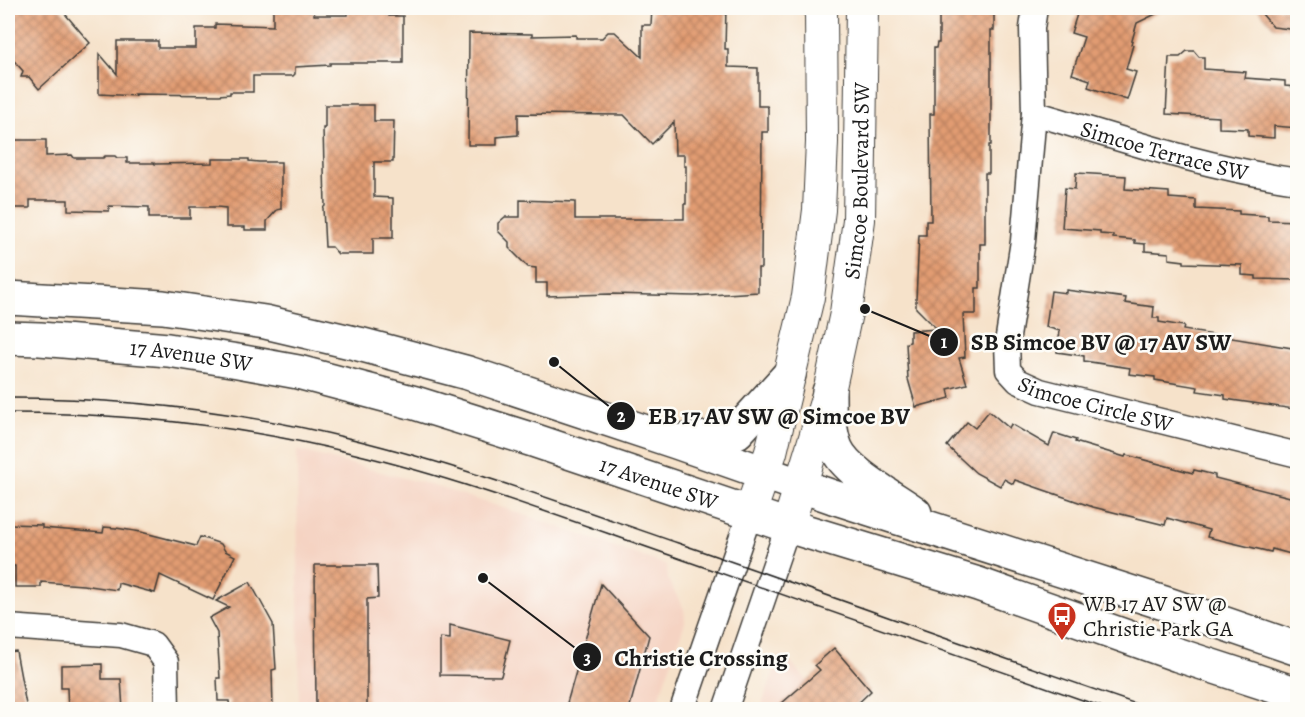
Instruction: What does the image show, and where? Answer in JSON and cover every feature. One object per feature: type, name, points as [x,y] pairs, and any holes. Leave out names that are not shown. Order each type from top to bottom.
[{"type":"main road","name":"17 Avenue SW","points":[[8,298],[163,307],[265,322],[468,373],[676,442],[799,486],[1298,649]]},
{"type":"main road","name":"17 Avenue SW","points":[[8,338],[168,350],[298,372],[415,403],[533,440],[788,526],[978,584],[1298,694]]},
{"type":"main road","points":[[676,442],[718,437],[737,432],[789,375]]},
{"type":"main road","points":[[829,392],[832,435],[837,450],[848,464],[859,475],[944,532]]},
{"type":"street","name":"Simcoe Boulevard SW","points":[[750,513],[764,473],[808,297],[819,210],[822,142],[821,8]]},
{"type":"street","name":"Simcoe Boulevard SW","points":[[788,526],[829,392],[846,313],[859,220],[862,8]]},
{"type":"street","name":"Simcoe Circle SW","points":[[1035,8],[1032,28],[1034,113],[1023,241],[1007,343],[1008,370],[1018,381],[1040,390],[1298,455]]},
{"type":"street","name":"Simcoe Terrace SW","points":[[1034,113],[1191,160],[1252,175],[1298,181]]},
{"type":"street","points":[[682,710],[750,513]]},
{"type":"street","points":[[725,710],[788,526]]},
{"type":"street","points":[[8,627],[121,635],[153,644],[166,662],[167,710]]},
{"type":"shaded area","points":[[297,450],[438,487],[666,565],[668,580],[684,609],[685,622],[655,709],[299,709]]},
{"type":"shaded area","points":[[780,655],[789,660],[832,709],[760,710]]},
{"type":"building","points":[[8,8],[60,8],[90,43],[39,89],[29,77],[21,77],[23,71],[8,54]]},
{"type":"building","points":[[273,8],[314,8],[314,15],[348,15],[348,8],[389,8],[389,16],[403,16],[403,63],[330,63],[330,65],[295,67],[293,76],[253,76],[253,92],[230,92],[230,94],[219,95],[99,94],[99,53],[117,74],[117,41],[158,41],[158,48],[196,48],[196,28],[215,28],[215,24],[273,26]]},
{"type":"building","points":[[652,8],[726,8],[725,49],[728,49],[728,67],[758,68],[758,106],[768,108],[768,132],[762,132],[761,268],[758,268],[758,292],[694,296],[610,294],[547,296],[547,283],[536,283],[536,268],[528,267],[509,248],[509,242],[498,231],[498,223],[505,217],[520,217],[520,200],[575,202],[575,219],[684,219],[686,166],[684,166],[684,155],[675,155],[674,122],[652,144],[624,115],[518,114],[518,135],[497,137],[497,145],[468,145],[469,33],[532,34],[532,36],[576,35],[576,38],[602,38],[608,32],[615,32],[642,57],[642,25],[651,25]]},
{"type":"building","points":[[939,8],[994,8],[994,30],[991,30],[991,145],[989,145],[989,173],[985,173],[985,244],[980,244],[980,288],[976,288],[976,314],[963,314],[965,357],[959,358],[967,384],[948,389],[950,398],[916,407],[908,379],[906,343],[910,342],[910,331],[937,329],[916,308],[916,300],[919,235],[926,235],[926,221],[931,221],[930,114],[934,114],[934,48],[939,43]]},
{"type":"building","points":[[1079,8],[1168,8],[1137,23],[1126,69],[1136,72],[1127,100],[1088,87],[1090,80],[1072,74],[1084,37],[1071,33]]},
{"type":"building","points":[[1257,8],[1298,8],[1298,30],[1273,27]]},
{"type":"building","points":[[1187,51],[1194,51],[1199,57],[1204,57],[1204,69],[1246,72],[1245,78],[1285,81],[1285,86],[1298,87],[1298,128],[1274,126],[1274,138],[1248,136],[1248,129],[1219,128],[1219,117],[1166,114],[1169,57],[1180,57]]},
{"type":"building","points":[[325,105],[374,105],[374,121],[394,121],[393,162],[374,162],[374,197],[393,198],[393,238],[373,238],[373,254],[338,254],[332,247],[325,247],[323,128],[325,128]]},
{"type":"building","points":[[8,140],[46,140],[46,156],[72,155],[74,158],[103,158],[115,156],[127,158],[127,163],[212,163],[212,159],[281,162],[281,209],[277,210],[267,221],[267,230],[245,230],[245,227],[226,227],[226,208],[217,207],[190,207],[190,218],[149,218],[149,207],[109,206],[109,211],[68,210],[68,200],[30,200],[30,208],[8,208]]},
{"type":"building","points":[[1076,173],[1126,176],[1125,189],[1169,192],[1169,198],[1196,200],[1196,209],[1239,211],[1239,214],[1268,216],[1268,220],[1298,221],[1298,280],[1256,279],[1256,276],[1242,275],[1242,265],[1184,263],[1184,261],[1169,259],[1169,253],[1145,251],[1145,244],[1135,243],[1135,240],[1113,238],[1113,235],[1100,234],[1100,231],[1062,228],[1065,188],[1075,189]]},
{"type":"building","points":[[1066,290],[1126,298],[1125,303],[1154,307],[1153,318],[1159,318],[1159,322],[1184,326],[1183,330],[1298,349],[1298,387],[1294,409],[1225,399],[1225,395],[1197,391],[1198,387],[1155,380],[1155,377],[1129,374],[1130,368],[1084,361],[1084,356],[1057,352],[1060,331],[1046,327],[1051,291],[1066,293]]},
{"type":"building","points":[[989,411],[1009,428],[1011,424],[1049,446],[1054,433],[1076,440],[1075,442],[1125,457],[1126,455],[1193,473],[1194,470],[1215,475],[1215,478],[1298,499],[1298,556],[1207,537],[1209,530],[1167,518],[1165,525],[1093,507],[1015,480],[1013,484],[1004,479],[1000,486],[976,473],[947,446],[967,422],[975,428]]},
{"type":"building","points":[[8,524],[42,525],[42,528],[103,533],[104,527],[116,528],[196,546],[200,537],[221,544],[225,551],[235,556],[213,600],[160,575],[155,593],[118,583],[117,590],[41,582],[41,587],[15,587],[15,566],[8,566]]},
{"type":"building","points":[[315,565],[377,565],[378,598],[367,599],[367,710],[316,710]]},
{"type":"building","points":[[250,582],[273,624],[276,669],[272,670],[273,710],[230,710],[229,701],[218,701],[217,678],[220,678],[217,633],[209,618],[229,607],[216,601]]},
{"type":"building","points":[[601,584],[649,636],[629,710],[565,710]]},
{"type":"building","points":[[450,625],[510,640],[501,676],[440,675],[440,638],[450,639]]},
{"type":"building","points":[[834,648],[871,691],[851,710],[774,710],[820,670],[815,665]]},
{"type":"building","points":[[16,651],[27,710],[8,710],[8,652]]},
{"type":"building","points":[[102,664],[102,679],[121,679],[123,710],[68,710],[67,688],[61,688],[61,665]]},
{"type":"tram line","points":[[8,398],[95,400],[181,408],[310,429],[393,450],[557,501],[1154,710]]},
{"type":"tram line","points":[[8,413],[94,415],[180,422],[309,443],[392,463],[554,515],[1111,710]]},
{"type":"place","name":"SB Simcoe BV @ 17 AV SW","points":[[865,309]]},
{"type":"place","name":"EB 17 AV SW @ Simcoe BV","points":[[554,362]]},
{"type":"place","name":"Christie Crossing","points":[[483,578]]},
{"type":"place","name":"WB 17 AV SW @ Christie Park GA","points":[[1062,642]]}]
